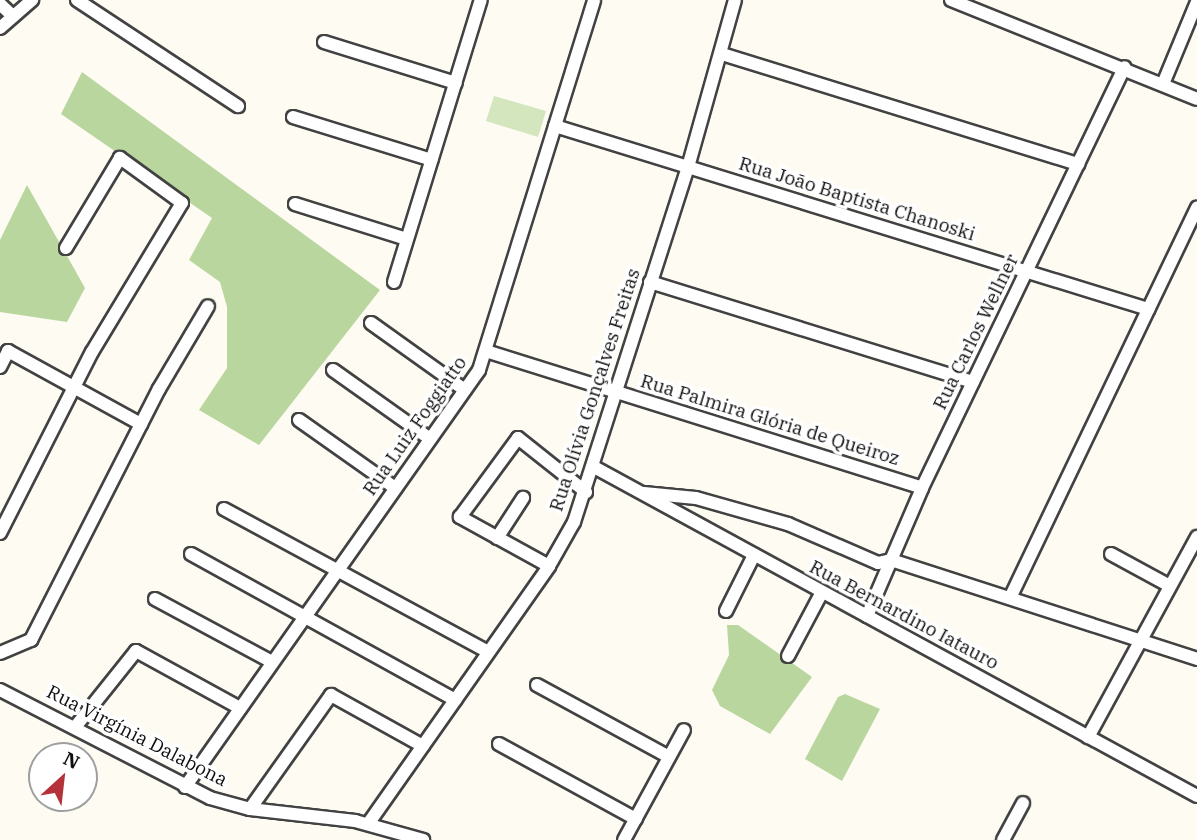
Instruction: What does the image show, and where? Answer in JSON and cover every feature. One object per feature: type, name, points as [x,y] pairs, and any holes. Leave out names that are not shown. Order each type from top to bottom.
[{"type":"street","points":[[0,28],[32,0]]},
{"type":"street","points":[[77,0],[238,106]]},
{"type":"street","points":[[394,282],[481,0]]},
{"type":"street","name":"Rua Luiz Foggiatto","points":[[185,787],[465,390],[486,351],[594,0]]},
{"type":"street","name":"Rua Olívia Gonçalves Freitas","points":[[368,824],[549,566],[586,492],[615,392],[688,167],[722,54],[735,0]]},
{"type":"street","points":[[951,0],[1125,67],[1197,99]]},
{"type":"street","points":[[1163,84],[1197,2]]},
{"type":"street","points":[[0,4],[13,16]]},
{"type":"street","points":[[324,42],[456,83]]},
{"type":"street","points":[[722,54],[1078,164]]},
{"type":"street","name":"Rua Carlos Wellner","points":[[867,617],[922,488],[1125,67]]},
{"type":"street","points":[[293,117],[432,160]]},
{"type":"street","name":"Rua João Baptista Chanoski","points":[[555,126],[1148,309]]},
{"type":"street","points":[[0,533],[74,388],[182,203],[120,158],[66,248]]},
{"type":"street","points":[[295,204],[407,239]]},
{"type":"street","points":[[1010,598],[1197,207]]},
{"type":"street","points":[[650,282],[973,382]]},
{"type":"street","points":[[0,653],[31,640],[141,424],[208,306]]},
{"type":"street","points":[[371,323],[465,390]]},
{"type":"street","points":[[0,367],[8,351],[141,424]]},
{"type":"street","name":"Rua Palmira Glória de Queiroz","points":[[486,351],[922,488]]},
{"type":"street","points":[[333,370],[430,439]]},
{"type":"street","points":[[299,420],[396,488]]},
{"type":"street","points":[[549,566],[460,517],[518,438],[586,492]]},
{"type":"street","name":"Rua Bernardino Iatauro","points":[[594,467],[1197,796]]},
{"type":"street","points":[[640,492],[712,502],[815,534],[878,562],[891,560],[1197,659]]},
{"type":"street","points":[[498,538],[523,498]]},
{"type":"street","points":[[224,509],[488,652]]},
{"type":"street","points":[[1088,737],[1197,537]]},
{"type":"street","points":[[191,554],[455,699]]},
{"type":"street","points":[[726,611],[754,555]]},
{"type":"street","points":[[1111,555],[1170,586]]},
{"type":"street","points":[[788,656],[822,592]]},
{"type":"street","points":[[155,599],[272,662]]},
{"type":"street","points":[[76,726],[136,651],[240,708]]},
{"type":"street","points":[[537,685],[669,757]]},
{"type":"street","name":"Rua Virgínia Dalabona","points":[[0,690],[76,726],[185,787],[250,809],[368,824],[423,840]]},
{"type":"street","points":[[250,809],[331,695],[423,746]]},
{"type":"street","points":[[624,840],[684,730]]},
{"type":"street","points":[[499,744],[636,819]]},
{"type":"street","points":[[1003,840],[1023,803]]},
{"type":"green space","points":[[82,72],[380,290],[259,445],[199,410],[227,368],[227,307],[220,282],[189,260],[212,218],[61,114]]},
{"type":"green space","points":[[494,96],[546,111],[538,137],[486,121]]},
{"type":"green space","points":[[27,185],[85,288],[67,322],[0,312],[0,240]]},
{"type":"green space","points":[[727,625],[738,625],[812,677],[770,734],[720,706],[712,690],[729,655]]},
{"type":"green space","points":[[845,694],[880,709],[842,781],[805,759],[838,697]]}]
